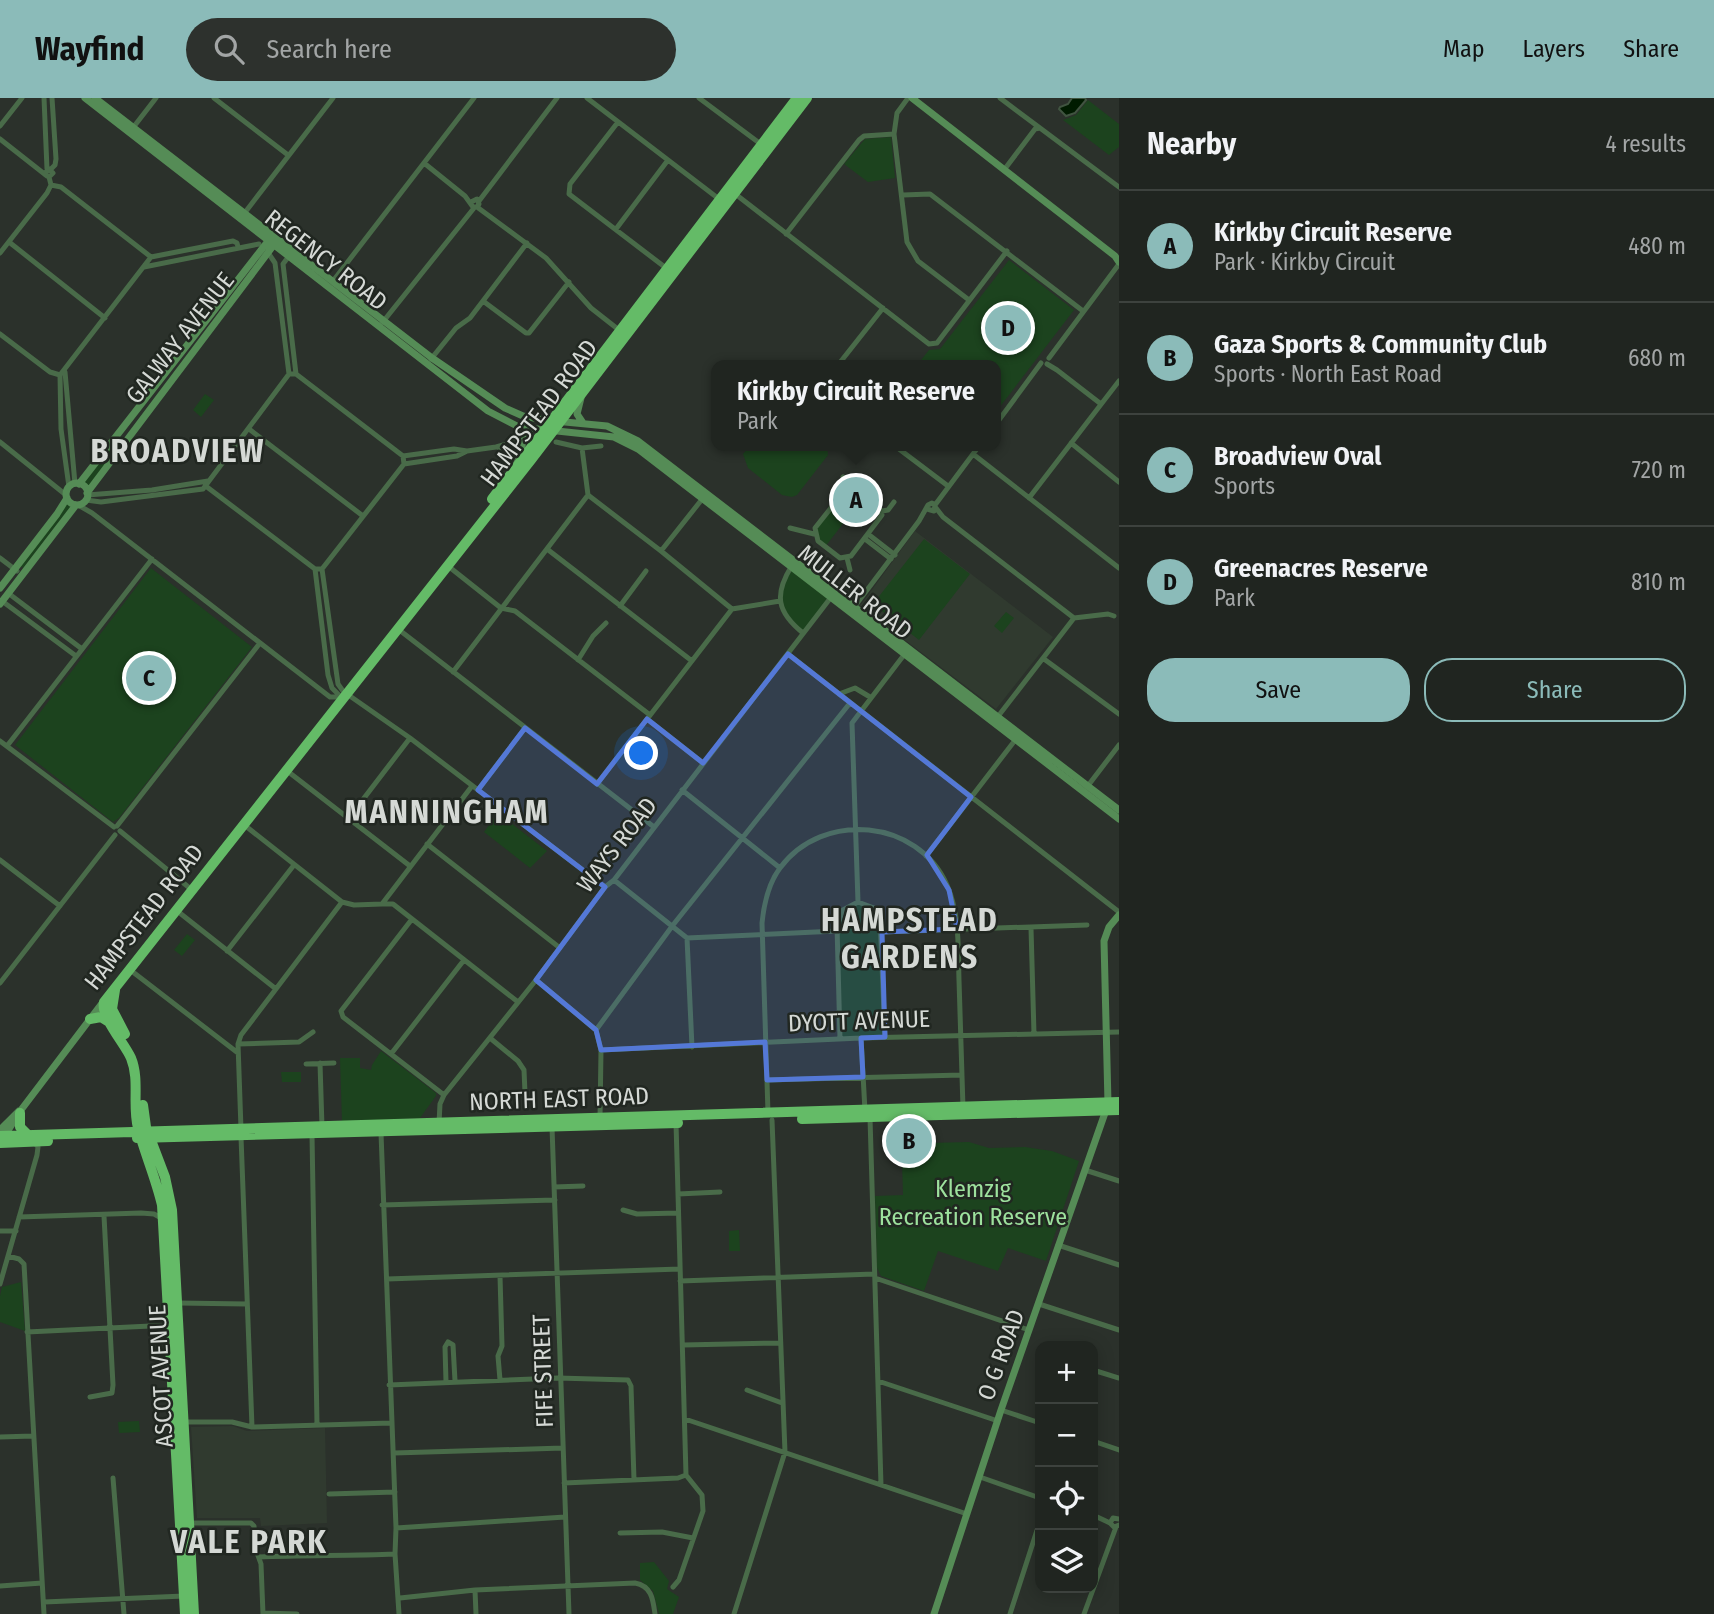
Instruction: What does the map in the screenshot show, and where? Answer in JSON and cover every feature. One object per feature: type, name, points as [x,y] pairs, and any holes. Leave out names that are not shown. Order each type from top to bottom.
[{"type":"highway","name":"HAMPSTEAD ROAD","points":[[765,148],[797,98]]},
{"type":"highway","name":"HAMPSTEAD ROAD","points":[[104,1002],[552,426],[722,202],[807,98]]},
{"type":"highway","name":"HAMPSTEAD ROAD","points":[[445,564],[518,463],[585,387],[622,332]]},
{"type":"highway","points":[[116,986],[112,1009],[139,1063],[145,1135]]},
{"type":"highway","points":[[104,1002],[102,1008],[134,1067],[137,1118],[145,1135]]},
{"type":"highway","points":[[90,1019],[101,1017],[111,1025]]},
{"type":"highway","name":"NORTH EAST ROAD","points":[[145,1135],[178,1138],[316,1129],[963,1112],[1111,1105],[1119,1110]]},
{"type":"highway","points":[[20,1111],[20,1127],[34,1143]]},
{"type":"highway","name":"NORTH EAST ROAD","points":[[1,1137],[34,1143],[145,1135],[241,1133]]},
{"type":"highway","name":"ASCOT AVENUE","points":[[145,1135],[160,1163],[172,1210],[179,1422],[193,1609]]},
{"type":"highway","name":"ASCOT AVENUE","points":[[145,1135],[163,1219],[173,1303]]},
{"type":"highway","points":[[160,1163],[164,1143],[178,1138]]},
{"type":"highway","name":"ASCOT AVENUE","points":[[185,1523],[185,1614]]},
{"type":"highway","points":[[192,1586],[184,1596],[193,1609]]},
{"type":"main road","name":"REGENCY ROAD","points":[[85,98],[132,130]]},
{"type":"main road","name":"REGENCY ROAD","points":[[95,98],[274,240],[332,281],[488,411],[519,427],[552,426]]},
{"type":"main road","points":[[910,98],[1115,256],[1119,263]]},
{"type":"main road","name":"REGENCY ROAD","points":[[242,215],[260,233],[274,240],[289,256],[382,323]]},
{"type":"main road","name":"GALWAY AVENUE","points":[[0,588],[57,514],[67,487],[259,248],[274,240]]},
{"type":"main road","name":"GALWAY AVENUE","points":[[1,602],[85,503],[99,475],[269,254],[274,240]]},
{"type":"main road","name":"REGENCY ROAD","points":[[430,361],[505,408],[552,426]]},
{"type":"main road","points":[[583,423],[577,412],[585,387]]},
{"type":"main road","name":"MULLER ROAD","points":[[552,426],[583,423],[607,426],[630,436],[791,567],[833,595]]},
{"type":"main road","name":"MULLER ROAD","points":[[552,426],[614,437],[638,449],[705,496],[995,719],[1086,789],[1119,819]]},
{"type":"main road","points":[[518,463],[524,439],[519,427]]},
{"type":"main road","points":[[67,487],[85,487],[85,503],[70,503],[67,487]]},
{"type":"main road","name":"MULLER ROAD","points":[[1086,789],[1119,810]]},
{"type":"main road","points":[[1111,1105],[1104,941],[1109,927],[1119,913]]},
{"type":"main road","name":"HAMPSTEAD ROAD","points":[[1,1137],[104,1002]]},
{"type":"main road","name":"O G ROAD","points":[[934,1614],[1084,1170],[1111,1105]]},
{"type":"street","points":[[0,126],[22,98]]},
{"type":"street","points":[[0,253],[51,185],[44,98]]},
{"type":"street","points":[[48,172],[55,165],[56,159],[52,98]]},
{"type":"street","points":[[132,130],[156,98]]},
{"type":"street","points":[[214,98],[288,155]]},
{"type":"street","points":[[242,215],[333,98]]},
{"type":"street","points":[[382,323],[557,98]]},
{"type":"street","points":[[587,98],[722,202]]},
{"type":"street","points":[[699,98],[765,148]]},
{"type":"street","points":[[910,98],[897,113],[894,134],[907,242],[918,261],[970,300]]},
{"type":"street","points":[[1000,98],[1119,187]]},
{"type":"street","points":[[332,281],[472,99]]},
{"type":"street","points":[[0,113],[6,118]]},
{"type":"street","points":[[618,122],[570,184],[569,194],[670,270]]},
{"type":"street","points":[[1004,170],[1035,129],[1040,128]]},
{"type":"street","points":[[786,234],[859,140],[864,136],[894,134]]},
{"type":"street","points":[[0,139],[48,172]]},
{"type":"street","points":[[616,229],[668,160]]},
{"type":"street","points":[[424,163],[550,262],[591,308],[622,332]]},
{"type":"street","points":[[51,185],[61,187],[151,257]]},
{"type":"street","points":[[731,191],[929,344],[937,343],[1007,251]]},
{"type":"street","points":[[903,195],[930,194],[1083,312]]},
{"type":"street","points":[[144,267],[238,247],[259,248],[260,233]]},
{"type":"street","points":[[67,487],[62,373],[151,257],[233,241],[238,247]]},
{"type":"street","points":[[9,242],[105,318]]},
{"type":"street","points":[[430,361],[456,328],[470,318],[484,301],[527,243]]},
{"type":"street","points":[[269,254],[275,263],[292,374],[403,456],[496,447],[524,439]]},
{"type":"street","points":[[85,503],[203,489],[292,374],[283,264],[289,256]]},
{"type":"street","points":[[1001,417],[1119,263]]},
{"type":"street","points":[[484,301],[529,334],[569,282]]},
{"type":"street","points":[[842,360],[883,308]]},
{"type":"street","points":[[0,334],[50,372],[62,373]]},
{"type":"street","points":[[1046,361],[1101,404]]},
{"type":"street","points":[[1029,498],[1119,381]]},
{"type":"street","points":[[249,429],[363,516]]},
{"type":"street","points":[[0,442],[67,487]]},
{"type":"street","points":[[556,442],[582,448],[601,446]]},
{"type":"street","points":[[1071,443],[1119,482]]},
{"type":"street","points":[[496,447],[514,451],[518,463]]},
{"type":"street","points":[[453,672],[588,495],[582,448]]},
{"type":"street","points":[[341,696],[322,569],[404,464],[457,456],[467,451]]},
{"type":"street","points":[[902,451],[948,486]]},
{"type":"street","points":[[852,610],[975,451]]},
{"type":"street","points":[[973,454],[1119,568]]},
{"type":"street","points":[[403,456],[404,464]]},
{"type":"street","points":[[843,477],[850,488]]},
{"type":"street","points":[[85,503],[152,490],[207,484],[315,569],[322,569]]},
{"type":"street","points":[[856,488],[882,511],[867,537],[847,558],[840,558],[818,541],[814,534],[815,528],[846,489],[856,488]]},
{"type":"street","points":[[588,495],[732,609]]},
{"type":"street","points":[[661,551],[705,496]]},
{"type":"street","points":[[882,511],[888,510],[894,502]]},
{"type":"street","points":[[85,503],[152,559],[330,696],[341,696]]},
{"type":"street","points":[[932,508],[1074,618],[1108,614],[1116,618],[1119,610]]},
{"type":"street","points":[[790,528],[814,534]]},
{"type":"street","points":[[867,537],[893,557]]},
{"type":"street","points":[[547,549],[692,662]]},
{"type":"street","points":[[0,558],[22,575]]},
{"type":"street","points":[[847,558],[850,570]]},
{"type":"street","points":[[7,746],[152,559]]},
{"type":"street","points":[[445,564],[501,608],[515,611],[703,762]]},
{"type":"street","points":[[791,567],[782,587],[780,601],[784,614],[803,633]]},
{"type":"street","points":[[315,569],[328,675],[332,688],[410,738],[605,887]]},
{"type":"street","points":[[620,606],[646,571]]},
{"type":"street","points":[[8,593],[82,649]]},
{"type":"street","name":"WAYS ROAD","points":[[439,1127],[440,1104],[444,1096],[833,595]]},
{"type":"street","points":[[597,784],[732,609],[780,601]]},
{"type":"street","points":[[1,602],[76,656]]},
{"type":"street","points":[[995,719],[1074,618]]},
{"type":"street","points":[[578,660],[593,636],[606,623]]},
{"type":"street","points":[[396,627],[654,827]]},
{"type":"street","points":[[0,983],[3,974],[60,906],[260,643]]},
{"type":"street","points":[[858,902],[852,723],[907,652]]},
{"type":"street","points":[[788,654],[1119,913]]},
{"type":"street","points":[[1044,659],[1119,715]]},
{"type":"street","points":[[839,694],[855,688],[870,697]]},
{"type":"street","points":[[596,1030],[673,925],[850,703]]},
{"type":"street","points":[[382,904],[427,844],[525,728]]},
{"type":"street","points":[[926,856],[1018,737]]},
{"type":"street","points":[[348,819],[410,738]]},
{"type":"street","points":[[0,741],[192,890]]},
{"type":"street","points":[[1086,789],[1119,745]]},
{"type":"street","points":[[286,770],[410,866]]},
{"type":"street","points":[[682,790],[780,867]]},
{"type":"street","points":[[243,824],[342,902],[354,905],[393,904],[518,1002]]},
{"type":"street","points":[[734,1614],[785,1452],[765,1042],[762,923],[770,885],[780,867],[797,850],[813,840],[835,831],[856,829],[896,835],[926,856],[946,882],[957,929],[963,1112]]},
{"type":"street","points":[[427,844],[560,948]]},
{"type":"street","points":[[1,864],[60,906]]},
{"type":"street","points":[[227,951],[294,865]]},
{"type":"street","points":[[614,880],[687,938],[837,932]]},
{"type":"street","points":[[224,1043],[240,1035],[342,902]]},
{"type":"street","points":[[840,1039],[837,920],[841,913],[858,902]]},
{"type":"street","points":[[858,902],[870,906],[880,917],[885,1037]]},
{"type":"street","points":[[176,910],[276,989]]},
{"type":"street","points":[[412,919],[341,1011],[344,1017],[444,1096]]},
{"type":"street","points":[[881,932],[1087,926]]},
{"type":"street","points":[[1031,928],[1034,1034]]},
{"type":"street","points":[[687,938],[692,1047]]},
{"type":"street","points":[[391,1054],[464,960]]},
{"type":"street","points":[[130,969],[238,1053]]},
{"type":"street","points":[[536,980],[596,1030],[601,1050],[600,1122]]},
{"type":"street","points":[[238,1044],[299,1042],[313,1032]]},
{"type":"street","name":"DYOTT AVENUE","points":[[601,1050],[885,1037],[1119,1032]]},
{"type":"street","points":[[240,1035],[238,1053],[252,1427]]},
{"type":"street","points":[[490,1038],[518,1061],[524,1070],[525,1093]]},
{"type":"street","points":[[861,1038],[867,1114],[881,1485]]},
{"type":"street","points":[[306,1063],[334,1063]]},
{"type":"street","points":[[317,1424],[316,1129],[320,1063]]},
{"type":"street","points":[[767,1080],[962,1075]]},
{"type":"street","points":[[673,1587],[679,1580],[702,1511],[703,1499],[686,1475],[676,1120]]},
{"type":"street","name":"FIFE STREET","points":[[552,1124],[569,1614]]},
{"type":"street","points":[[380,1129],[399,1614]]},
{"type":"street","points":[[0,1284],[16,1231],[34,1143]]},
{"type":"street","points":[[1084,1170],[1119,1181]]},
{"type":"street","points":[[554,1187],[583,1186]]},
{"type":"street","points":[[678,1194],[720,1192]]},
{"type":"street","points":[[382,1205],[555,1200]]},
{"type":"street","points":[[623,1210],[637,1214],[678,1213]]},
{"type":"street","points":[[19,1217],[141,1213],[155,1214],[163,1219]]},
{"type":"street","points":[[90,1398],[112,1393],[113,1385],[104,1216]]},
{"type":"street","points":[[0,1231],[16,1231]]},
{"type":"street","points":[[1058,1245],[1119,1265]]},
{"type":"street","points":[[8,1256],[19,1259],[24,1264],[44,1614]]},
{"type":"street","points":[[387,1279],[680,1269]]},
{"type":"street","points":[[500,1276],[500,1380]]},
{"type":"street","points":[[680,1281],[874,1276],[1029,1330]]},
{"type":"street","points":[[173,1303],[247,1304]]},
{"type":"street","points":[[1039,1304],[1119,1331]]},
{"type":"street","points":[[27,1332],[174,1325]]},
{"type":"street","points":[[446,1382],[445,1347],[448,1342],[453,1345],[455,1381]]},
{"type":"street","points":[[683,1345],[780,1343]]},
{"type":"street","points":[[1098,1372],[1119,1378]]},
{"type":"street","points":[[389,1385],[500,1380],[620,1379],[630,1382],[634,1480]]},
{"type":"street","points":[[878,1381],[998,1421]]},
{"type":"street","points":[[747,1390],[782,1403]]},
{"type":"street","points":[[1001,1410],[1035,1421]]},
{"type":"street","points":[[685,1419],[967,1514]]},
{"type":"street","points":[[179,1422],[232,1422],[252,1427],[391,1423]]},
{"type":"street","points":[[0,1437],[33,1436]]},
{"type":"street","points":[[1098,1443],[1119,1450]]},
{"type":"street","points":[[394,1453],[563,1448]]},
{"type":"street","points":[[564,1483],[678,1478],[686,1475]]},
{"type":"street","points":[[980,1477],[1035,1495]]},
{"type":"street","points":[[113,1478],[124,1614]]},
{"type":"street","points":[[329,1494],[394,1492]]},
{"type":"street","points":[[1084,1614],[1119,1508]]},
{"type":"street","points":[[396,1528],[565,1517]]},
{"type":"street","points":[[185,1523],[251,1523],[254,1526],[256,1550],[261,1564],[263,1614],[297,1614]]},
{"type":"street","points":[[1010,1614],[1037,1530]]},
{"type":"street","points":[[620,1533],[673,1532],[693,1538]]},
{"type":"street","points":[[259,1557],[395,1554]]},
{"type":"street","points":[[0,1586],[42,1583]]},
{"type":"street","points":[[400,1598],[475,1590],[640,1584],[652,1595],[655,1614]]},
{"type":"street","points":[[475,1590],[476,1614]]},
{"type":"street","points":[[44,1602],[184,1596]]},
{"type":"highlighted area","points":[[788,654],[971,797],[927,855],[949,890],[957,929],[882,932],[885,1037],[861,1038],[863,1077],[767,1080],[765,1042],[601,1050],[596,1030],[536,980],[605,887],[478,790],[525,728],[597,784],[647,719],[703,763]]},
{"type":"shaded area","points":[[1072,98],[1086,100],[1075,113],[1066,116],[1059,109]]},
{"type":"shaded area","points":[[915,531],[1053,637],[996,709],[860,606]]},
{"type":"shaded area","points":[[233,1426],[247,1431],[325,1428],[327,1523],[261,1526],[260,1518],[197,1518],[191,1427]]},
{"type":"green space","points":[[1088,100],[1119,124],[1119,147],[1109,155],[1063,120],[1076,115]]},
{"type":"green space","points":[[891,137],[895,178],[868,182],[844,164],[865,139]]},
{"type":"green space","points":[[1009,260],[1074,310],[1001,405],[1001,360],[921,360],[929,350],[940,349]]},
{"type":"green space","points":[[205,394],[214,400],[201,417],[193,410]]},
{"type":"green space","points":[[120,437],[123,440],[89,488],[82,482]]},
{"type":"green space","points":[[746,451],[828,451],[828,455],[797,495],[792,497],[782,495],[748,468],[743,454]]},
{"type":"green space","points":[[851,488],[865,495],[825,547],[818,541],[815,528]]},
{"type":"green space","points":[[66,501],[71,506],[23,568],[21,566]]},
{"type":"green space","points":[[924,539],[970,574],[919,640],[873,604]]},
{"type":"green space","points":[[791,567],[831,598],[803,633],[782,602],[783,587]]},
{"type":"green space","points":[[151,568],[252,647],[119,818],[113,822],[15,745]]},
{"type":"green space","points":[[1006,612],[1014,618],[1002,633],[994,626]]},
{"type":"green space","points":[[498,813],[547,851],[530,868],[484,832]]},
{"type":"green space","points":[[858,902],[873,908],[881,922],[885,1037],[840,1038],[837,923],[841,913]]},
{"type":"green space","points":[[187,934],[195,940],[182,956],[174,950]]},
{"type":"green space","points":[[381,1051],[436,1093],[436,1096],[420,1118],[342,1122],[340,1058],[360,1058],[360,1068],[371,1070]]},
{"type":"green space","points":[[281,1072],[301,1072],[301,1082],[282,1082]]},
{"type":"green space","name":"Klemzig Recreation Reserve","points":[[969,1142],[989,1148],[1025,1147],[1052,1151],[1079,1161],[1046,1261],[1008,1248],[998,1271],[938,1251],[924,1291],[881,1276],[877,1268],[875,1196],[903,1195],[902,1161],[928,1143]]},
{"type":"green space","points":[[739,1230],[740,1251],[729,1251],[729,1231]]},
{"type":"green space","points":[[21,1282],[25,1331],[0,1322],[2,1287]]},
{"type":"green space","points":[[139,1421],[140,1432],[119,1433],[118,1422]]},
{"type":"green space","points":[[654,1562],[669,1581],[667,1589],[679,1597],[673,1614],[659,1614],[653,1591],[640,1580],[640,1563]]},
{"type":"place","name":"Greenacres Reserve","points":[[1008,328]]},
{"type":"place","name":"Kirkby Circuit Reserve","points":[[856,500]]},
{"type":"place","name":"Broadview Oval","points":[[149,678]]},
{"type":"place","name":"Gaza Sports & Community Club","points":[[909,1141]]},
{"type":"district","name":"BROADVIEW","points":[[178,451]]},
{"type":"district","name":"MANNINGHAM","points":[[447,812]]},
{"type":"district","name":"HAMPSTEAD GARDENS","points":[[910,938]]},
{"type":"district","name":"VALE PARK","points":[[249,1542]]}]
